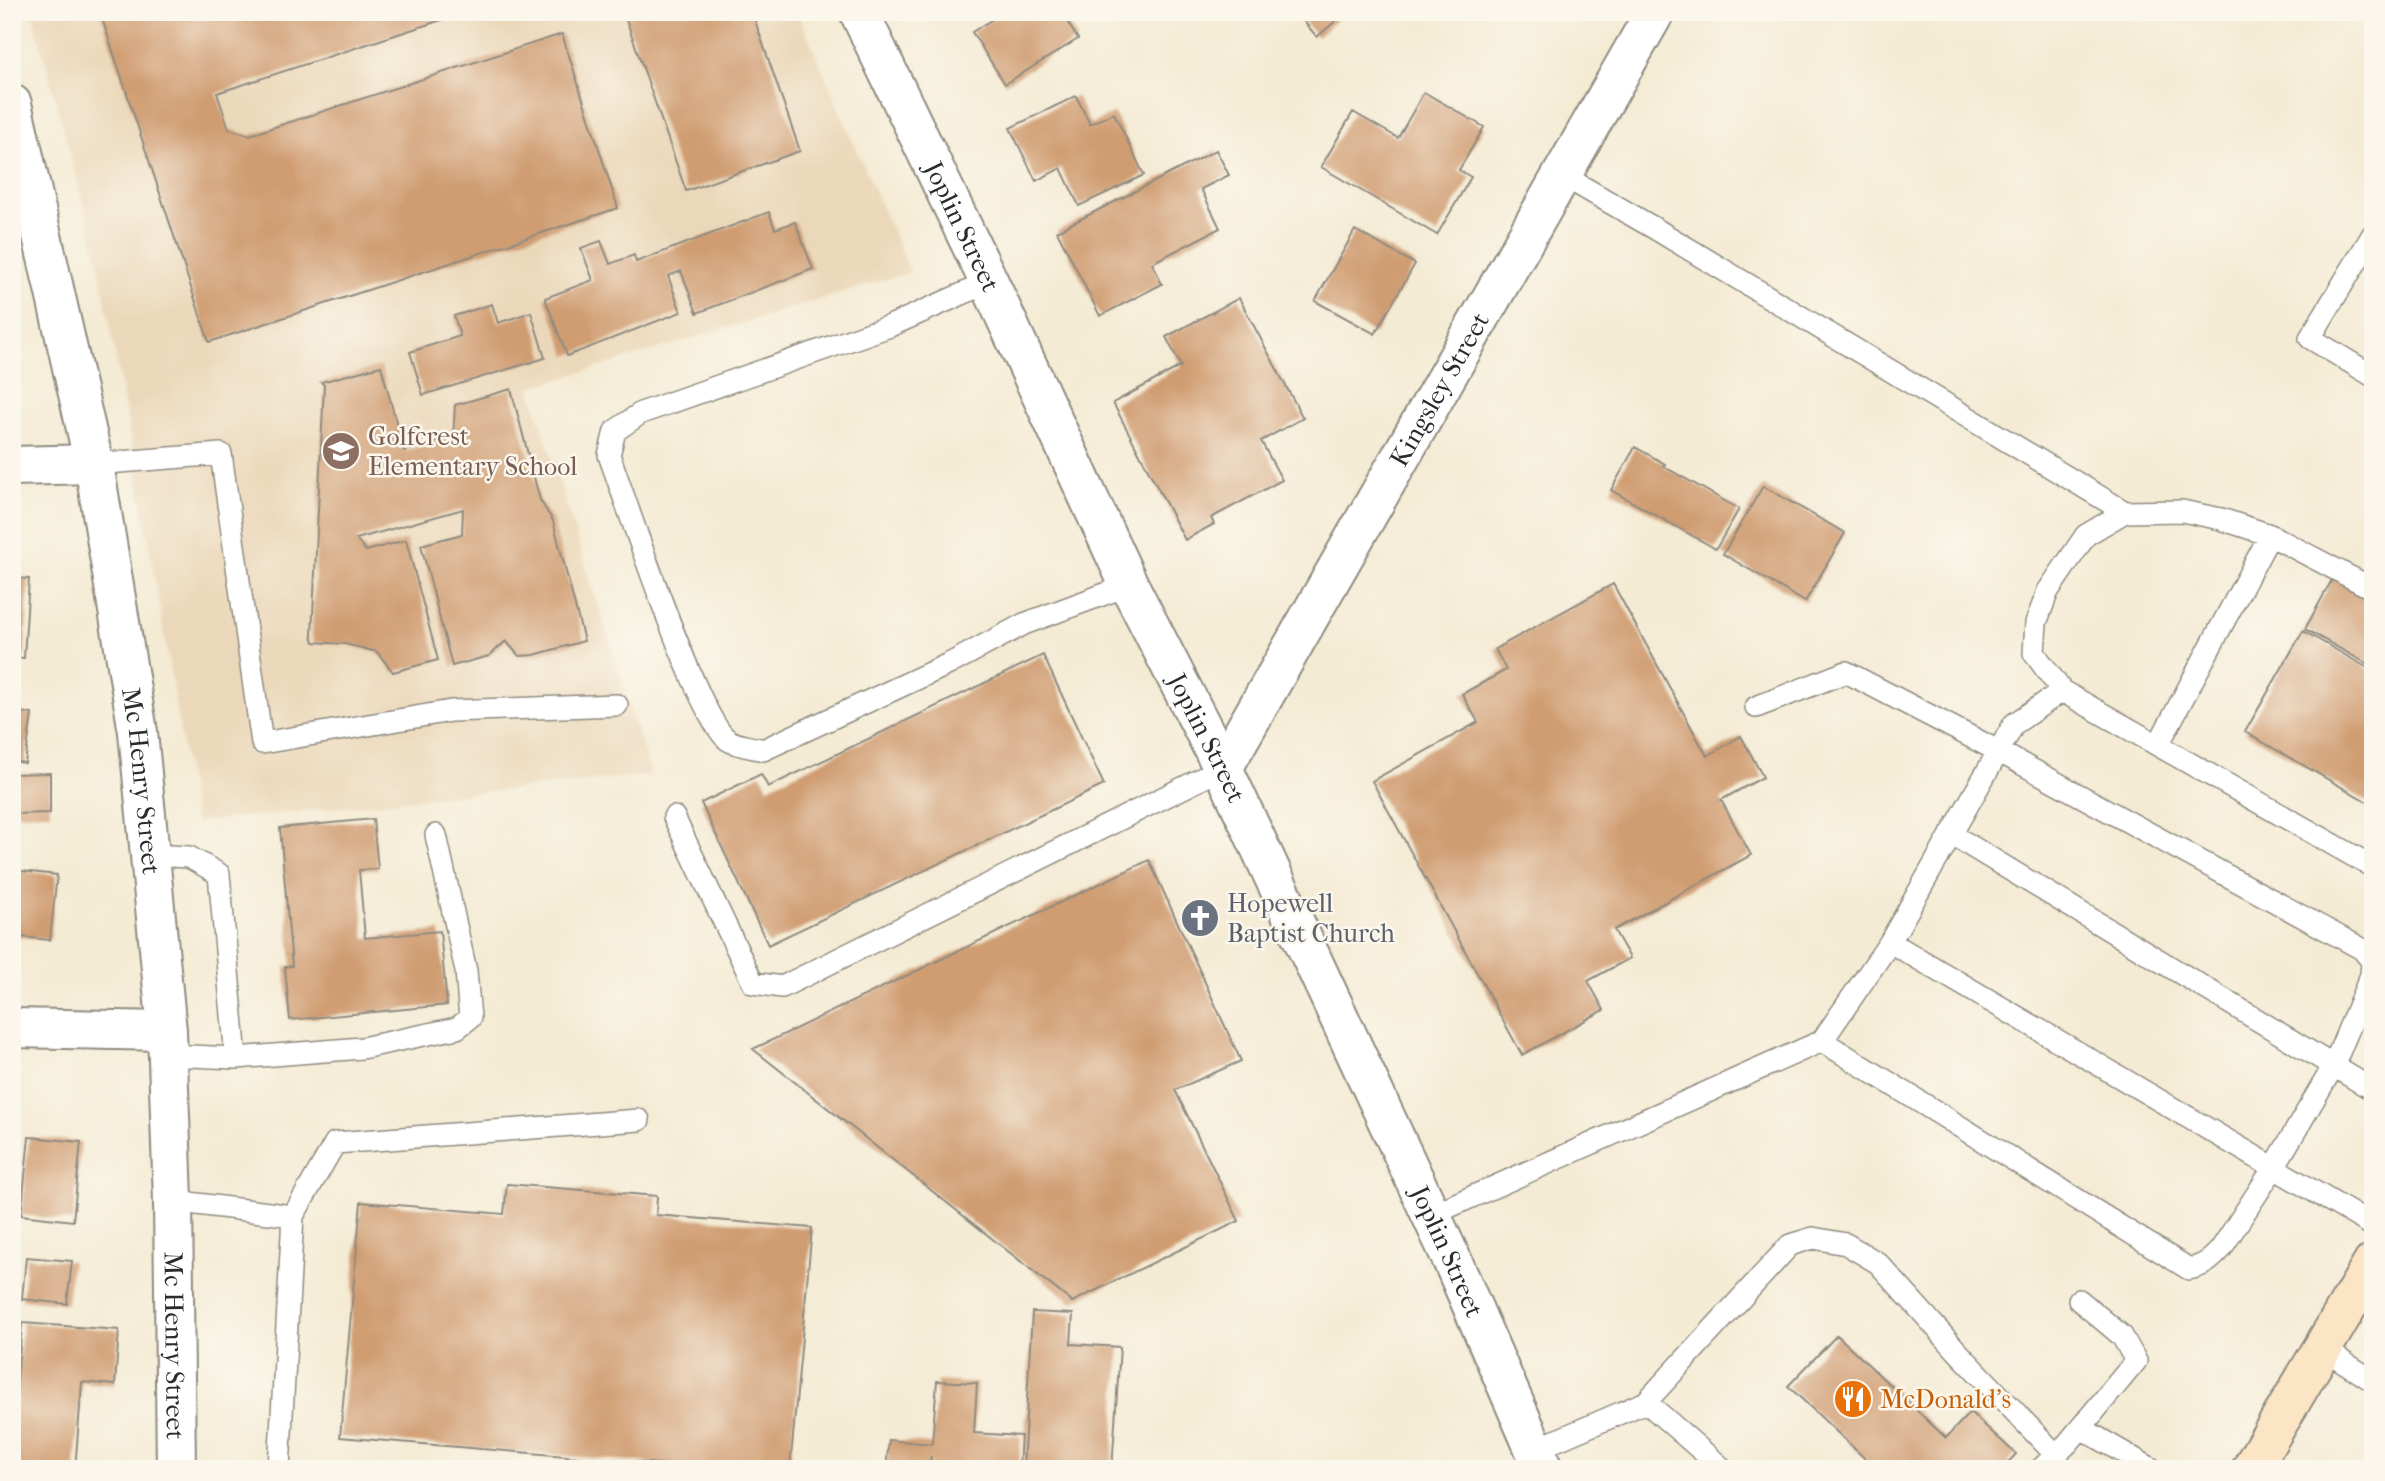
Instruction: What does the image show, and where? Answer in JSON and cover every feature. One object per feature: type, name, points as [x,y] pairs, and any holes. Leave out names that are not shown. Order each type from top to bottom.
[{"type":"main road","points":[[2252,1469],[2373,1263]]},
{"type":"street","name":"Joplin Street","points":[[859,12],[989,282],[1129,585],[1223,768],[1431,1215],[1539,1459]]},
{"type":"street","name":"Kingsley Street","points":[[1223,768],[1655,12]]},
{"type":"street","name":"Mc Henry Street","points":[[12,104],[94,464],[138,732],[167,1043],[173,1200],[176,1469]]},
{"type":"street","points":[[12,466],[94,464]]},
{"type":"street","points":[[12,1028],[167,1043]]},
{"type":"lane","points":[[1562,175],[2124,512]]},
{"type":"lane","points":[[2373,234],[2310,338],[2373,376]]},
{"type":"lane","points":[[989,282],[890,326],[641,413],[615,431],[610,442],[609,455],[685,661],[709,716],[727,740],[763,750],[951,663],[1024,624],[1129,585]]},
{"type":"lane","points":[[94,464],[221,454],[262,743],[451,711],[617,705]]},
{"type":"lane","points":[[2373,589],[2270,535],[2221,519],[2182,511],[2124,512],[2086,535],[2048,590],[2036,622],[2034,653],[2062,691],[2373,867]]},
{"type":"lane","points":[[2158,745],[2270,535]]},
{"type":"lane","points":[[1756,707],[1846,671],[2362,949],[2372,961],[2371,975],[2333,1067],[2273,1169],[2221,1249],[2211,1260],[2189,1269],[1822,1041]]},
{"type":"lane","points":[[1431,1215],[1822,1041],[1890,942],[2014,724],[2062,691]]},
{"type":"lane","points":[[674,817],[753,982],[782,987],[1223,768]]},
{"type":"lane","points":[[1951,834],[2373,1090]]},
{"type":"lane","points":[[167,1043],[236,1058],[362,1048],[457,1028],[470,1018],[466,971],[436,835]]},
{"type":"lane","points":[[150,855],[189,857],[219,874],[236,1058]]},
{"type":"lane","points":[[1890,942],[2373,1226]]},
{"type":"lane","points":[[279,1469],[293,1216],[335,1143],[639,1120]]},
{"type":"lane","points":[[173,1200],[293,1216]]},
{"type":"lane","points":[[1539,1459],[1646,1402],[1790,1245],[1813,1238],[1846,1244],[1878,1262],[1958,1352],[2048,1462],[2081,1428],[2136,1361],[2122,1336],[2079,1300]]},
{"type":"lane","points":[[2322,1348],[2373,1381]]},
{"type":"lane","points":[[1646,1402],[1723,1469]]},
{"type":"lane","points":[[2081,1428],[2152,1469]]},
{"type":"shaded area","name":"Golfcrest Elementary School","points":[[32,12],[797,12],[910,272],[530,388],[651,775],[195,822],[144,513],[97,254]]},
{"type":"building","points":[[100,12],[466,12],[217,93],[229,129],[250,135],[562,34],[618,208],[209,342]]},
{"type":"building","points":[[637,12],[752,12],[800,151],[686,191],[625,16]]},
{"type":"building","points":[[1004,12],[1061,12],[1078,39],[1005,84],[972,32]]},
{"type":"building","points":[[1296,12],[1346,12],[1317,37]]},
{"type":"building","points":[[1424,92],[1484,127],[1459,170],[1471,177],[1437,235],[1321,167],[1353,112],[1398,138]]},
{"type":"building","points":[[1076,96],[1090,124],[1114,113],[1144,175],[1079,206],[1061,168],[1036,181],[1010,128]]},
{"type":"building","points":[[1216,150],[1229,175],[1201,189],[1220,228],[1152,263],[1162,284],[1100,316],[1057,231]]},
{"type":"building","points":[[769,212],[775,229],[795,222],[813,269],[697,313],[681,271],[668,276],[681,312],[567,356],[545,298],[593,280],[581,248],[601,241],[610,264],[634,255],[636,262]]},
{"type":"building","points":[[1355,230],[1415,264],[1375,334],[1315,301]]},
{"type":"building","points":[[1239,298],[1303,418],[1261,441],[1282,480],[1211,518],[1214,524],[1185,540],[1113,403],[1181,366],[1166,337]]},
{"type":"building","points":[[492,304],[498,323],[531,312],[545,358],[423,395],[410,352],[460,336],[454,316]]},
{"type":"building","points":[[381,366],[404,451],[453,438],[455,405],[511,389],[540,500],[553,521],[584,641],[534,655],[519,656],[506,641],[489,656],[452,666],[421,545],[462,534],[463,509],[356,539],[366,551],[406,540],[438,660],[393,672],[377,652],[345,644],[314,642],[312,635],[324,385],[321,382]]},
{"type":"building","points":[[1635,447],[1739,509],[1716,549],[1611,490]]},
{"type":"building","points":[[1763,486],[1845,533],[1805,602],[1723,554]]},
{"type":"building","points":[[2334,576],[2373,598],[2373,667],[2305,629]]},
{"type":"building","points":[[12,578],[29,579],[24,658],[12,658]]},
{"type":"building","points":[[1613,584],[1707,756],[1741,736],[1763,777],[1721,800],[1751,855],[1614,930],[1630,958],[1588,981],[1604,1010],[1522,1055],[1372,781],[1478,722],[1462,694],[1506,670],[1495,649]]},
{"type":"building","points":[[2303,631],[2373,671],[2373,805],[2245,732]]},
{"type":"building","points":[[1043,655],[1104,785],[768,945],[701,803],[761,774],[768,787]]},
{"type":"building","points":[[12,711],[32,714],[25,763],[12,761]]},
{"type":"building","points":[[50,773],[50,813],[12,814],[12,774]]},
{"type":"building","points":[[373,819],[378,869],[359,870],[365,938],[440,931],[447,1005],[290,1020],[285,967],[292,966],[280,828]]},
{"type":"building","points":[[1149,860],[1241,1061],[1175,1090],[1239,1221],[1072,1302],[753,1049]]},
{"type":"building","points":[[12,870],[57,875],[50,940],[12,936]]},
{"type":"building","points":[[29,1137],[81,1142],[73,1221],[21,1215]]},
{"type":"building","points":[[507,1184],[657,1196],[656,1215],[812,1228],[790,1469],[721,1469],[340,1437],[361,1202],[504,1214]]},
{"type":"building","points":[[26,1257],[72,1261],[67,1304],[22,1299]]},
{"type":"building","points":[[1032,1312],[1073,1314],[1071,1344],[1120,1347],[1112,1469],[1023,1469]]},
{"type":"building","points":[[22,1323],[119,1330],[115,1385],[82,1382],[75,1469],[12,1469]]},
{"type":"building","name":"McDonald's","points":[[1837,1335],[1946,1438],[1970,1412],[2016,1454],[2002,1469],[1876,1469],[1788,1386]]},
{"type":"building","points":[[937,1381],[977,1383],[974,1433],[1021,1436],[1019,1469],[930,1469],[931,1456],[929,1469],[886,1469],[889,1440],[932,1444]]},
{"type":"place","name":"Golfcrest Elementary School","points":[[341,451]]},
{"type":"place","name":"Hopewell Baptist Church","points":[[1200,918]]},
{"type":"place","name":"McDonald's","points":[[1853,1399]]}]
